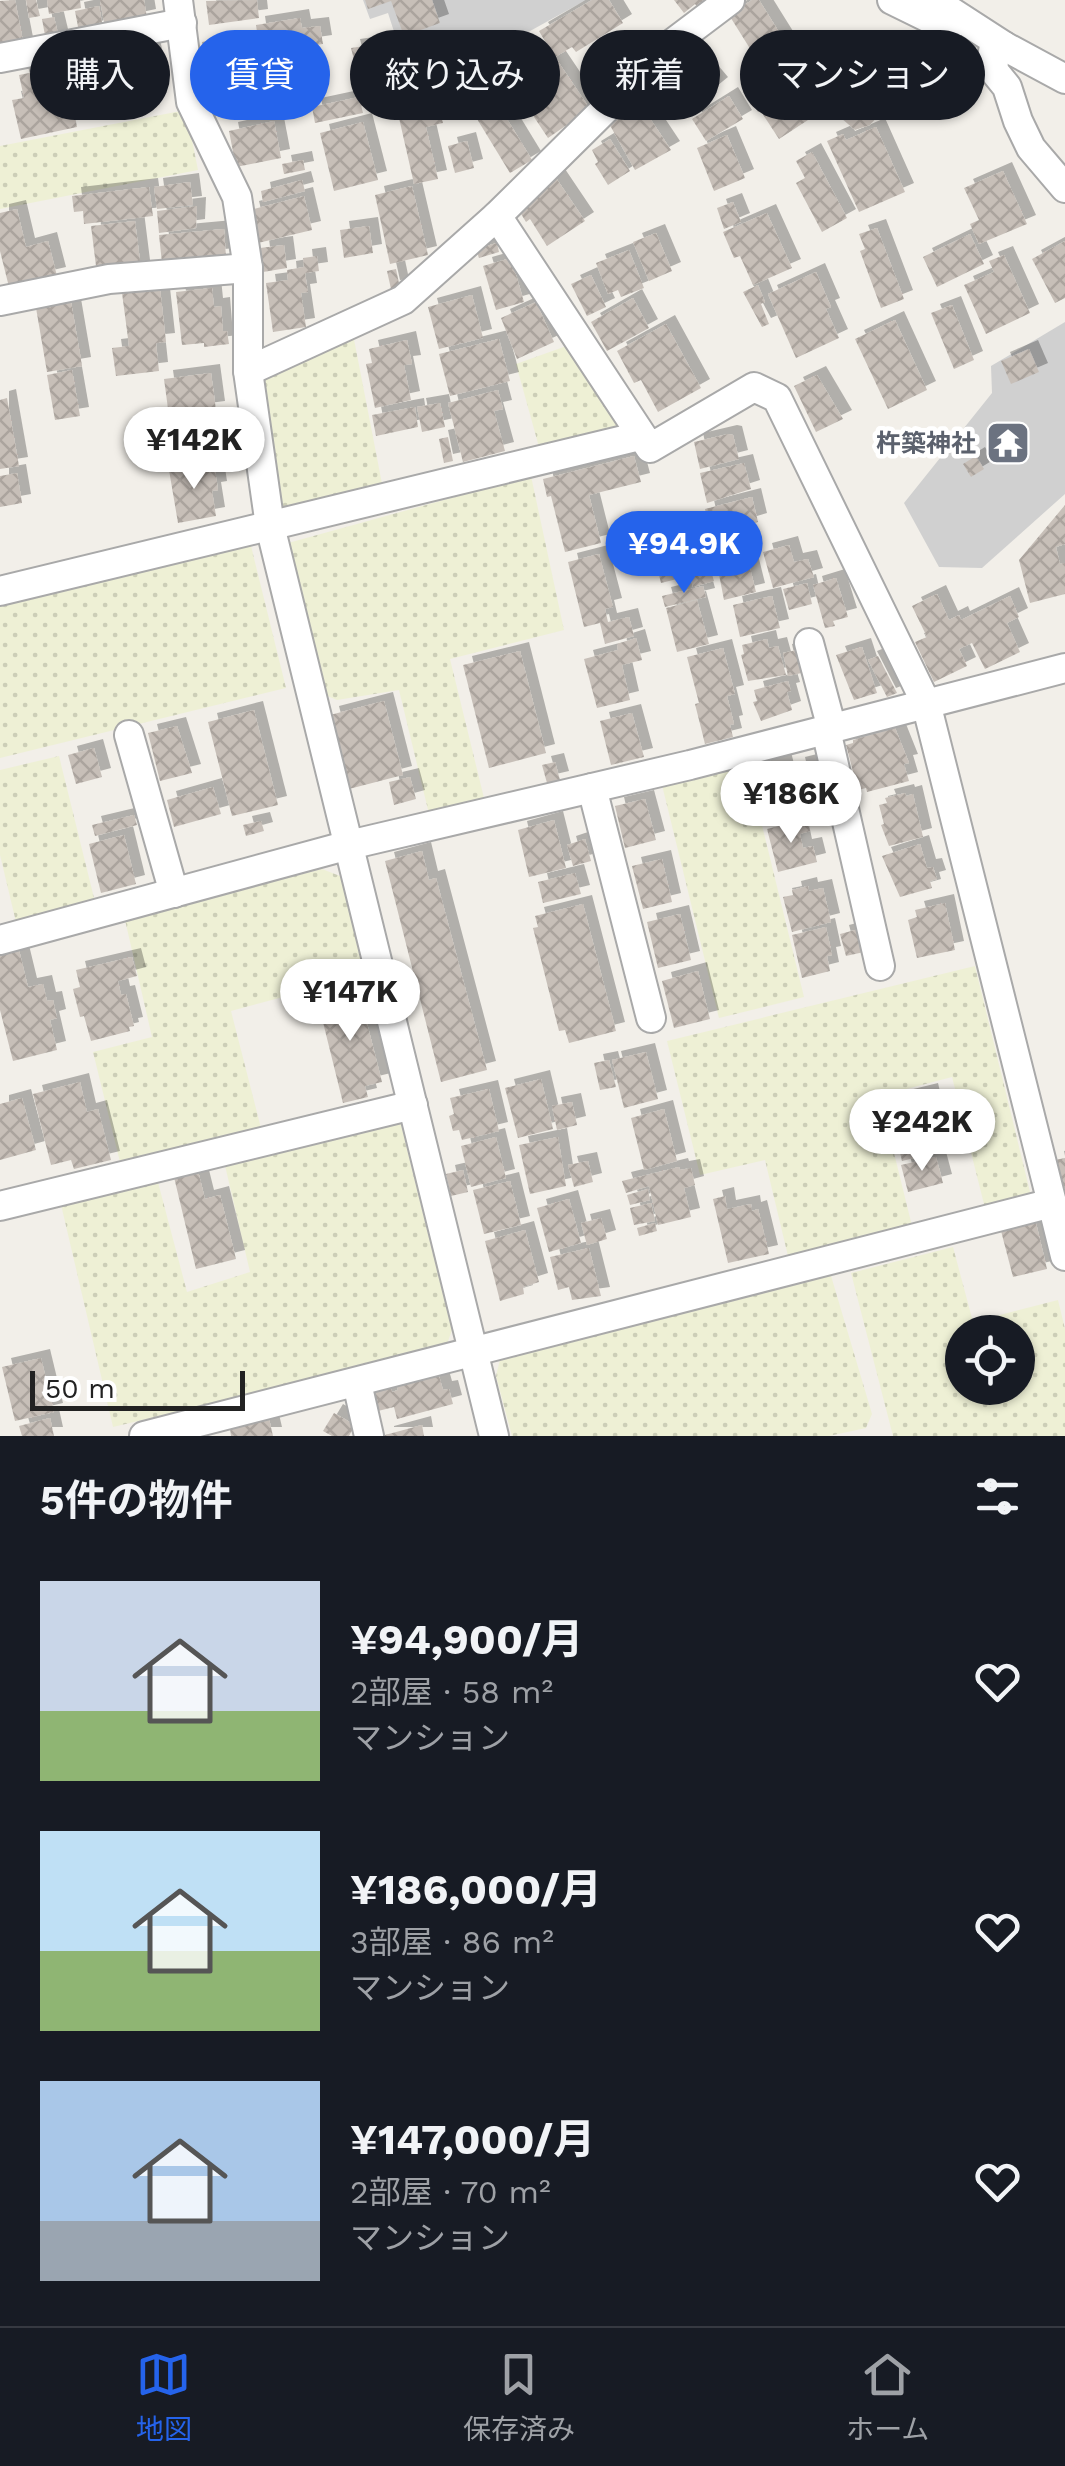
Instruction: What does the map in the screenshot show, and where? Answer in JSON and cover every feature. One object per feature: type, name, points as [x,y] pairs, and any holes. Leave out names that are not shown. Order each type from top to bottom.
[{"type":"street","points":[[248,371],[403,300],[497,216],[669,46],[730,0]]},
{"type":"street","points":[[892,0],[1065,80]]},
{"type":"street","points":[[932,0],[999,48]]},
{"type":"street","points":[[0,58],[180,12],[191,102],[237,197],[248,268],[248,371],[270,526],[494,1436]]},
{"type":"street","points":[[999,48],[994,71],[1007,87],[1032,148],[1065,188]]},
{"type":"street","points":[[497,216],[650,448],[754,387],[777,398],[926,702],[1065,1256]]},
{"type":"street","points":[[0,302],[109,279],[248,268]]},
{"type":"street","points":[[0,591],[640,436]]},
{"type":"street","points":[[809,644],[880,966]]},
{"type":"street","points":[[0,940],[349,845],[1065,668]]},
{"type":"street","points":[[129,735],[174,893]]},
{"type":"street","points":[[592,788],[651,1018]]},
{"type":"street","points":[[0,1206],[413,1104]]},
{"type":"street","points":[[144,1436],[208,1428],[357,1382],[1052,1204]]},
{"type":"street","points":[[357,1382],[370,1436]]},
{"type":"shaded area","points":[[363,0],[586,0],[532,30],[394,30],[388,13],[370,19]]},
{"type":"shaded area","name":"杵築神社","points":[[1065,322],[1065,494],[982,568],[939,567],[904,503],[992,393],[991,366]]},
{"type":"green space","points":[[186,110],[198,170],[0,209],[0,146],[134,120],[170,120],[170,113]]},
{"type":"green space","points":[[352,329],[384,494],[275,510],[264,384],[269,365]]},
{"type":"green space","points":[[572,344],[624,416],[617,431],[539,447],[516,364]]},
{"type":"green space","points":[[531,476],[564,630],[450,659],[485,802],[430,818],[399,690],[337,700],[325,695],[288,543]]},
{"type":"green space","points":[[250,542],[286,688],[0,758],[0,604]]},
{"type":"green space","points":[[59,756],[95,902],[16,922],[0,855],[0,770]]},
{"type":"green space","points":[[747,764],[804,997],[719,1018],[662,785]]},
{"type":"green space","points":[[322,869],[340,876],[369,974],[231,1011],[262,1132],[121,1166],[93,1052],[152,1037],[125,920]]},
{"type":"green space","points":[[975,966],[1031,1196],[985,1208],[952,1077],[880,1096],[912,1226],[788,1256],[765,1160],[700,1175],[667,1041]]},
{"type":"green space","points":[[398,1113],[452,1330],[446,1347],[113,1427],[59,1196],[155,1171],[187,1292],[250,1272],[223,1157]]},
{"type":"green space","points":[[953,1247],[971,1315],[945,1315],[945,1405],[1035,1405],[1035,1315],[1000,1315],[1058,1300],[1065,1329],[1065,1436],[893,1436],[851,1273]]},
{"type":"green space","points":[[829,1269],[872,1414],[866,1428],[829,1436],[512,1436],[496,1376],[501,1356]]},
{"type":"building","points":[[15,0],[24,46],[0,50],[0,1]]},
{"type":"building","points":[[26,0],[36,0],[40,16],[29,18]]},
{"type":"building","points":[[47,0],[80,0],[81,8],[49,14]]},
{"type":"building","points":[[100,0],[144,0],[147,18],[105,27]]},
{"type":"building","points":[[257,0],[259,18],[209,25],[206,1]]},
{"type":"building","points":[[365,0],[432,0],[440,23],[421,30],[402,30],[391,1],[368,9]]},
{"type":"building","points":[[592,0],[609,0],[623,23],[612,30],[580,30],[580,50],[576,52],[572,47],[560,54],[560,30],[541,30]]},
{"type":"building","points":[[674,0],[721,0],[703,14],[695,4],[684,13]]},
{"type":"building","points":[[752,0],[759,0],[778,30],[740,33],[729,15]]},
{"type":"building","points":[[99,6],[103,28],[79,30],[75,11]]},
{"type":"building","points":[[54,17],[57,30],[44,30],[42,19]]},
{"type":"building","points":[[300,18],[302,28],[320,26],[321,30],[257,30],[256,25]]},
{"type":"building","points":[[560,64],[580,94],[580,116],[548,138],[536,120],[560,120]]},
{"type":"building","points":[[30,73],[30,120],[76,120],[77,127],[21,139],[12,100],[24,98],[19,75]]},
{"type":"building","points":[[729,96],[741,120],[706,141],[693,120],[720,120],[720,102]]},
{"type":"building","points":[[350,99],[350,116],[330,120],[330,103]]},
{"type":"building","points":[[399,120],[442,120],[443,123],[426,127],[438,179],[414,184]]},
{"type":"building","points":[[478,120],[508,120],[532,160],[510,173]]},
{"type":"building","points":[[607,120],[651,120],[671,150],[635,170]]},
{"type":"building","points":[[767,120],[808,120],[779,139]]},
{"type":"building","points":[[843,120],[874,120],[870,125],[855,130]]},
{"type":"building","points":[[274,121],[281,158],[236,167],[229,131]]},
{"type":"building","points":[[363,122],[378,180],[334,191],[320,133]]},
{"type":"building","points":[[876,127],[905,192],[859,212],[827,141],[843,134],[846,140]]},
{"type":"building","points":[[727,135],[745,178],[714,191],[697,148]]},
{"type":"building","points":[[610,139],[630,171],[608,185],[595,164],[598,162],[592,150]]},
{"type":"building","points":[[467,141],[474,168],[455,173],[448,146]]},
{"type":"building","points":[[812,152],[847,218],[822,232],[796,183],[805,178],[796,161]]},
{"type":"building","points":[[303,160],[305,170],[284,174],[282,164]]},
{"type":"building","points":[[1003,171],[1027,224],[979,244],[970,224],[979,220],[964,188]]},
{"type":"building","points":[[554,175],[585,221],[547,246],[530,219],[526,222],[518,209]]},
{"type":"building","points":[[302,180],[305,191],[263,202],[261,191]]},
{"type":"building","points":[[190,182],[193,205],[157,209],[154,187]]},
{"type":"building","points":[[412,186],[428,255],[390,264],[375,195]]},
{"type":"building","points":[[149,187],[153,216],[84,224],[83,211],[74,212],[72,196]]},
{"type":"building","points":[[304,196],[312,230],[258,243],[250,210]]},
{"type":"building","points":[[733,202],[741,222],[724,229],[717,208]]},
{"type":"building","points":[[197,206],[196,228],[159,233],[157,211]]},
{"type":"building","points":[[17,209],[26,247],[48,241],[57,276],[9,287],[0,251],[0,213]]},
{"type":"building","points":[[767,213],[792,268],[753,285],[740,256],[734,258],[723,232]]},
{"type":"building","points":[[135,221],[141,269],[97,274],[91,226]]},
{"type":"building","points":[[369,226],[373,253],[344,258],[340,230]]},
{"type":"building","points":[[877,228],[904,299],[881,308],[860,251],[865,249],[859,234]]},
{"type":"building","points":[[224,229],[226,257],[162,263],[159,235]]},
{"type":"building","points":[[656,233],[672,271],[649,281],[633,242]]},
{"type":"building","points":[[970,234],[984,264],[937,287],[923,257]]},
{"type":"building","points":[[1065,241],[1065,298],[1055,303],[1032,259]]},
{"type":"building","points":[[497,243],[499,252],[479,258],[476,249]]},
{"type":"building","points":[[284,245],[287,268],[263,272],[260,248]]},
{"type":"building","points":[[629,250],[644,288],[621,297],[618,290],[608,294],[596,263]]},
{"type":"building","points":[[1004,255],[1030,313],[986,334],[964,285],[994,272],[989,261]]},
{"type":"building","points":[[317,256],[319,271],[305,273],[308,292],[301,293],[306,327],[273,332],[266,283],[288,280],[287,270],[304,267],[303,258]]},
{"type":"building","points":[[511,258],[524,302],[496,310],[483,266]]},
{"type":"building","points":[[396,269],[400,288],[391,289],[387,271]]},
{"type":"building","points":[[816,272],[839,338],[796,358],[768,294]]},
{"type":"building","points":[[591,275],[606,307],[587,316],[571,284]]},
{"type":"building","points":[[758,285],[769,324],[762,327],[743,292]]},
{"type":"building","points":[[160,288],[166,342],[156,343],[159,371],[116,376],[112,348],[129,346],[122,293]]},
{"type":"building","points":[[212,288],[214,307],[221,306],[223,331],[227,331],[229,344],[182,345],[176,292]]},
{"type":"building","points":[[472,295],[483,338],[439,349],[428,307]]},
{"type":"building","points":[[70,296],[82,366],[47,372],[35,302]]},
{"type":"building","points":[[633,298],[649,328],[607,351],[591,322]]},
{"type":"building","points":[[536,302],[554,342],[517,359],[501,318]]},
{"type":"building","points":[[952,305],[974,360],[954,369],[931,313]]},
{"type":"building","points":[[895,320],[927,390],[888,409],[855,339]]},
{"type":"building","points":[[666,324],[701,388],[658,412],[641,380],[634,383],[617,351]]},
{"type":"building","points":[[499,339],[510,381],[450,396],[439,354]]},
{"type":"building","points":[[407,340],[412,364],[404,365],[411,400],[375,408],[366,364],[372,363],[369,349]]},
{"type":"building","points":[[1029,349],[1039,372],[1011,384],[1001,361]]},
{"type":"building","points":[[72,370],[80,416],[55,420],[47,375]]},
{"type":"building","points":[[211,373],[216,410],[169,416],[164,379]]},
{"type":"building","points":[[817,375],[843,419],[816,432],[794,386]]},
{"type":"building","points":[[498,390],[503,409],[494,411],[505,451],[463,462],[448,403]]},
{"type":"building","points":[[7,398],[19,466],[0,469],[0,400]]},
{"type":"building","points":[[440,403],[445,427],[422,432],[417,407]]},
{"type":"building","points":[[415,407],[418,427],[376,436],[372,415]]},
{"type":"building","points":[[733,435],[739,459],[700,469],[694,442]]},
{"type":"building","points":[[448,437],[453,461],[444,463],[439,439]]},
{"type":"building","points":[[235,453],[237,465],[213,469],[211,457]]},
{"type":"building","points":[[634,456],[641,482],[589,495],[601,543],[565,552],[543,479]]},
{"type":"building","points":[[976,456],[984,469],[971,477],[963,464]]},
{"type":"building","points":[[206,463],[208,471],[215,470],[218,490],[212,491],[216,516],[178,523],[169,470]]},
{"type":"building","points":[[744,463],[751,489],[707,503],[700,473]]},
{"type":"building","points":[[17,473],[22,503],[0,507],[0,476]]},
{"type":"building","points":[[752,497],[758,522],[711,536],[705,509]]},
{"type":"building","points":[[1065,505],[1065,544],[1056,547],[1060,564],[1065,563],[1065,594],[1030,603],[1019,560]]},
{"type":"building","points":[[681,526],[693,575],[661,583],[649,534]]},
{"type":"building","points":[[789,545],[794,562],[808,559],[814,577],[773,588],[763,552]]},
{"type":"building","points":[[746,552],[756,592],[724,600],[716,559]]},
{"type":"building","points":[[599,554],[613,607],[605,609],[608,622],[629,617],[634,636],[605,644],[600,623],[584,627],[568,562]]},
{"type":"building","points":[[711,571],[714,581],[693,587],[690,576]]},
{"type":"building","points":[[836,578],[848,617],[825,628],[813,585]]},
{"type":"building","points":[[807,583],[812,604],[789,610],[783,589]]},
{"type":"building","points":[[703,586],[706,597],[665,607],[662,596]]},
{"type":"building","points":[[937,594],[949,620],[959,615],[961,620],[1010,596],[1019,617],[1007,623],[1020,652],[985,669],[972,643],[959,649],[967,666],[934,682],[915,642],[927,637],[912,606]]},
{"type":"building","points":[[772,596],[780,628],[740,637],[733,605]]},
{"type":"building","points":[[697,600],[709,644],[677,652],[666,608]]},
{"type":"building","points":[[636,638],[642,660],[622,665],[630,700],[597,708],[584,659],[618,650],[617,644]]},
{"type":"building","points":[[767,639],[769,648],[778,646],[786,675],[748,681],[742,645]]},
{"type":"building","points":[[862,647],[877,693],[854,700],[836,655]]},
{"type":"building","points":[[723,648],[735,694],[727,696],[733,737],[705,744],[687,657]]},
{"type":"building","points":[[801,649],[806,672],[788,676],[783,653]]},
{"type":"building","points":[[520,651],[546,753],[489,768],[463,665]]},
{"type":"building","points":[[878,656],[897,693],[887,697],[868,660]]},
{"type":"building","points":[[788,681],[792,710],[761,721],[753,702],[757,701],[754,690]]},
{"type":"building","points":[[384,701],[403,775],[349,789],[330,715]]},
{"type":"building","points":[[254,710],[278,805],[232,816],[208,722]]},
{"type":"building","points":[[632,713],[644,757],[611,765],[600,721]]},
{"type":"building","points":[[177,726],[192,773],[160,781],[148,733]]},
{"type":"building","points":[[895,728],[909,763],[904,764],[909,781],[867,792],[866,788],[858,790],[846,745]]},
{"type":"building","points":[[94,748],[102,777],[76,784],[68,755]]},
{"type":"building","points":[[770,760],[771,764],[782,761],[794,808],[765,816],[754,769],[758,768],[756,763]]},
{"type":"building","points":[[816,761],[822,783],[801,788],[796,766]]},
{"type":"building","points":[[555,762],[560,780],[547,783],[542,765]]},
{"type":"building","points":[[410,777],[416,799],[394,805],[389,782]]},
{"type":"building","points":[[213,787],[221,814],[174,827],[167,800]]},
{"type":"building","points":[[913,794],[923,837],[889,846],[879,805],[887,803],[885,798]]},
{"type":"building","points":[[645,799],[656,840],[625,848],[615,806]]},
{"type":"building","points":[[134,815],[137,825],[95,836],[92,825]]},
{"type":"building","points":[[807,819],[810,831],[800,834],[803,848],[813,846],[817,862],[778,872],[767,829]]},
{"type":"building","points":[[554,820],[566,868],[529,877],[518,830]]},
{"type":"building","points":[[261,821],[264,831],[246,836],[243,825]]},
{"type":"building","points":[[124,835],[136,884],[101,893],[89,844]]},
{"type":"building","points":[[585,839],[591,861],[573,866],[567,845]]},
{"type":"building","points":[[920,844],[927,868],[933,867],[937,879],[930,881],[932,888],[900,897],[882,856]]},
{"type":"building","points":[[422,851],[429,880],[436,878],[487,1070],[441,1082],[385,861]]},
{"type":"building","points":[[662,859],[672,902],[643,909],[632,866]]},
{"type":"building","points":[[575,873],[581,894],[543,903],[538,882]]},
{"type":"building","points":[[808,886],[809,891],[823,888],[831,922],[792,932],[783,897]]},
{"type":"building","points":[[945,903],[955,950],[917,958],[908,920],[917,917],[915,910]]},
{"type":"building","points":[[583,904],[616,1031],[569,1043],[565,1030],[559,1031],[533,928],[538,927],[535,916]]},
{"type":"building","points":[[680,914],[691,960],[658,968],[647,922]]},
{"type":"building","points":[[826,927],[832,955],[827,956],[830,971],[802,978],[792,935]]},
{"type":"building","points":[[859,929],[864,952],[846,956],[840,934]]},
{"type":"building","points":[[19,950],[28,987],[43,984],[47,1001],[53,1000],[57,1018],[50,1020],[57,1050],[13,1061],[0,1010],[0,955]]},
{"type":"building","points":[[132,957],[137,976],[118,981],[121,995],[126,994],[134,1026],[129,1027],[130,1031],[91,1041],[73,989],[80,987],[76,970]]},
{"type":"building","points":[[698,971],[710,1019],[674,1028],[662,981]]},
{"type":"building","points":[[358,988],[382,1082],[365,1086],[368,1097],[343,1103],[317,998]]},
{"type":"building","points":[[646,1052],[658,1099],[624,1108],[612,1060]]},
{"type":"building","points":[[609,1060],[616,1087],[600,1090],[594,1063]]},
{"type":"building","points":[[541,1079],[553,1129],[518,1138],[505,1088]]},
{"type":"building","points":[[80,1082],[87,1112],[98,1109],[111,1160],[74,1169],[71,1160],[51,1165],[33,1094]]},
{"type":"building","points":[[489,1089],[499,1131],[462,1140],[459,1130],[453,1131],[450,1098]]},
{"type":"building","points":[[929,1092],[943,1151],[902,1161],[888,1102]]},
{"type":"building","points":[[22,1098],[36,1150],[0,1160],[0,1104]]},
{"type":"building","points":[[572,1102],[577,1125],[557,1130],[552,1106]]},
{"type":"building","points":[[664,1109],[677,1161],[644,1170],[631,1118]]},
{"type":"building","points":[[496,1137],[506,1178],[471,1187],[461,1146]]},
{"type":"building","points":[[558,1137],[566,1186],[530,1194],[519,1145]]},
{"type":"building","points":[[936,1157],[943,1183],[908,1192],[901,1165]]},
{"type":"building","points":[[1065,1158],[1065,1188],[1061,1189],[1055,1160]]},
{"type":"building","points":[[588,1161],[593,1182],[574,1187],[568,1165]]},
{"type":"building","points":[[197,1167],[205,1199],[220,1195],[236,1259],[196,1269],[173,1173]]},
{"type":"building","points":[[679,1167],[691,1168],[695,1185],[684,1188],[691,1217],[658,1225],[649,1186],[626,1193],[622,1181]]},
{"type":"building","points":[[463,1170],[468,1192],[451,1196],[446,1174]]},
{"type":"building","points":[[510,1181],[521,1225],[484,1234],[473,1190]]},
{"type":"building","points":[[648,1189],[650,1200],[630,1205],[627,1195]]},
{"type":"building","points":[[725,1196],[727,1209],[751,1204],[752,1211],[758,1209],[769,1254],[728,1263],[713,1199]]},
{"type":"building","points":[[569,1199],[581,1243],[549,1252],[537,1208]]},
{"type":"building","points":[[651,1203],[655,1221],[634,1225],[630,1208]]},
{"type":"building","points":[[601,1218],[607,1239],[587,1245],[581,1223]]},
{"type":"building","points":[[1035,1219],[1047,1269],[1013,1277],[1000,1227]]},
{"type":"building","points":[[655,1223],[657,1231],[639,1236],[637,1228]]},
{"type":"building","points":[[525,1230],[539,1282],[523,1287],[524,1294],[500,1301],[485,1241]]},
{"type":"building","points":[[589,1248],[601,1296],[572,1300],[569,1287],[558,1290],[550,1257]]},
{"type":"building","points":[[41,1358],[54,1412],[15,1421],[2,1367]]},
{"type":"building","points":[[439,1376],[443,1390],[449,1389],[453,1404],[397,1419],[394,1407],[374,1412],[369,1393],[391,1388],[392,1392],[397,1387]]},
{"type":"building","points":[[334,1413],[355,1425],[349,1436],[332,1436],[323,1431]]},
{"type":"building","points":[[50,1418],[54,1436],[22,1436],[19,1426]]},
{"type":"building","points":[[269,1419],[273,1436],[231,1436],[230,1429]]},
{"type":"building","points":[[422,1425],[424,1436],[385,1436],[385,1435]]},
{"type":"place","name":"杵築神社","points":[[1008,443]]}]
